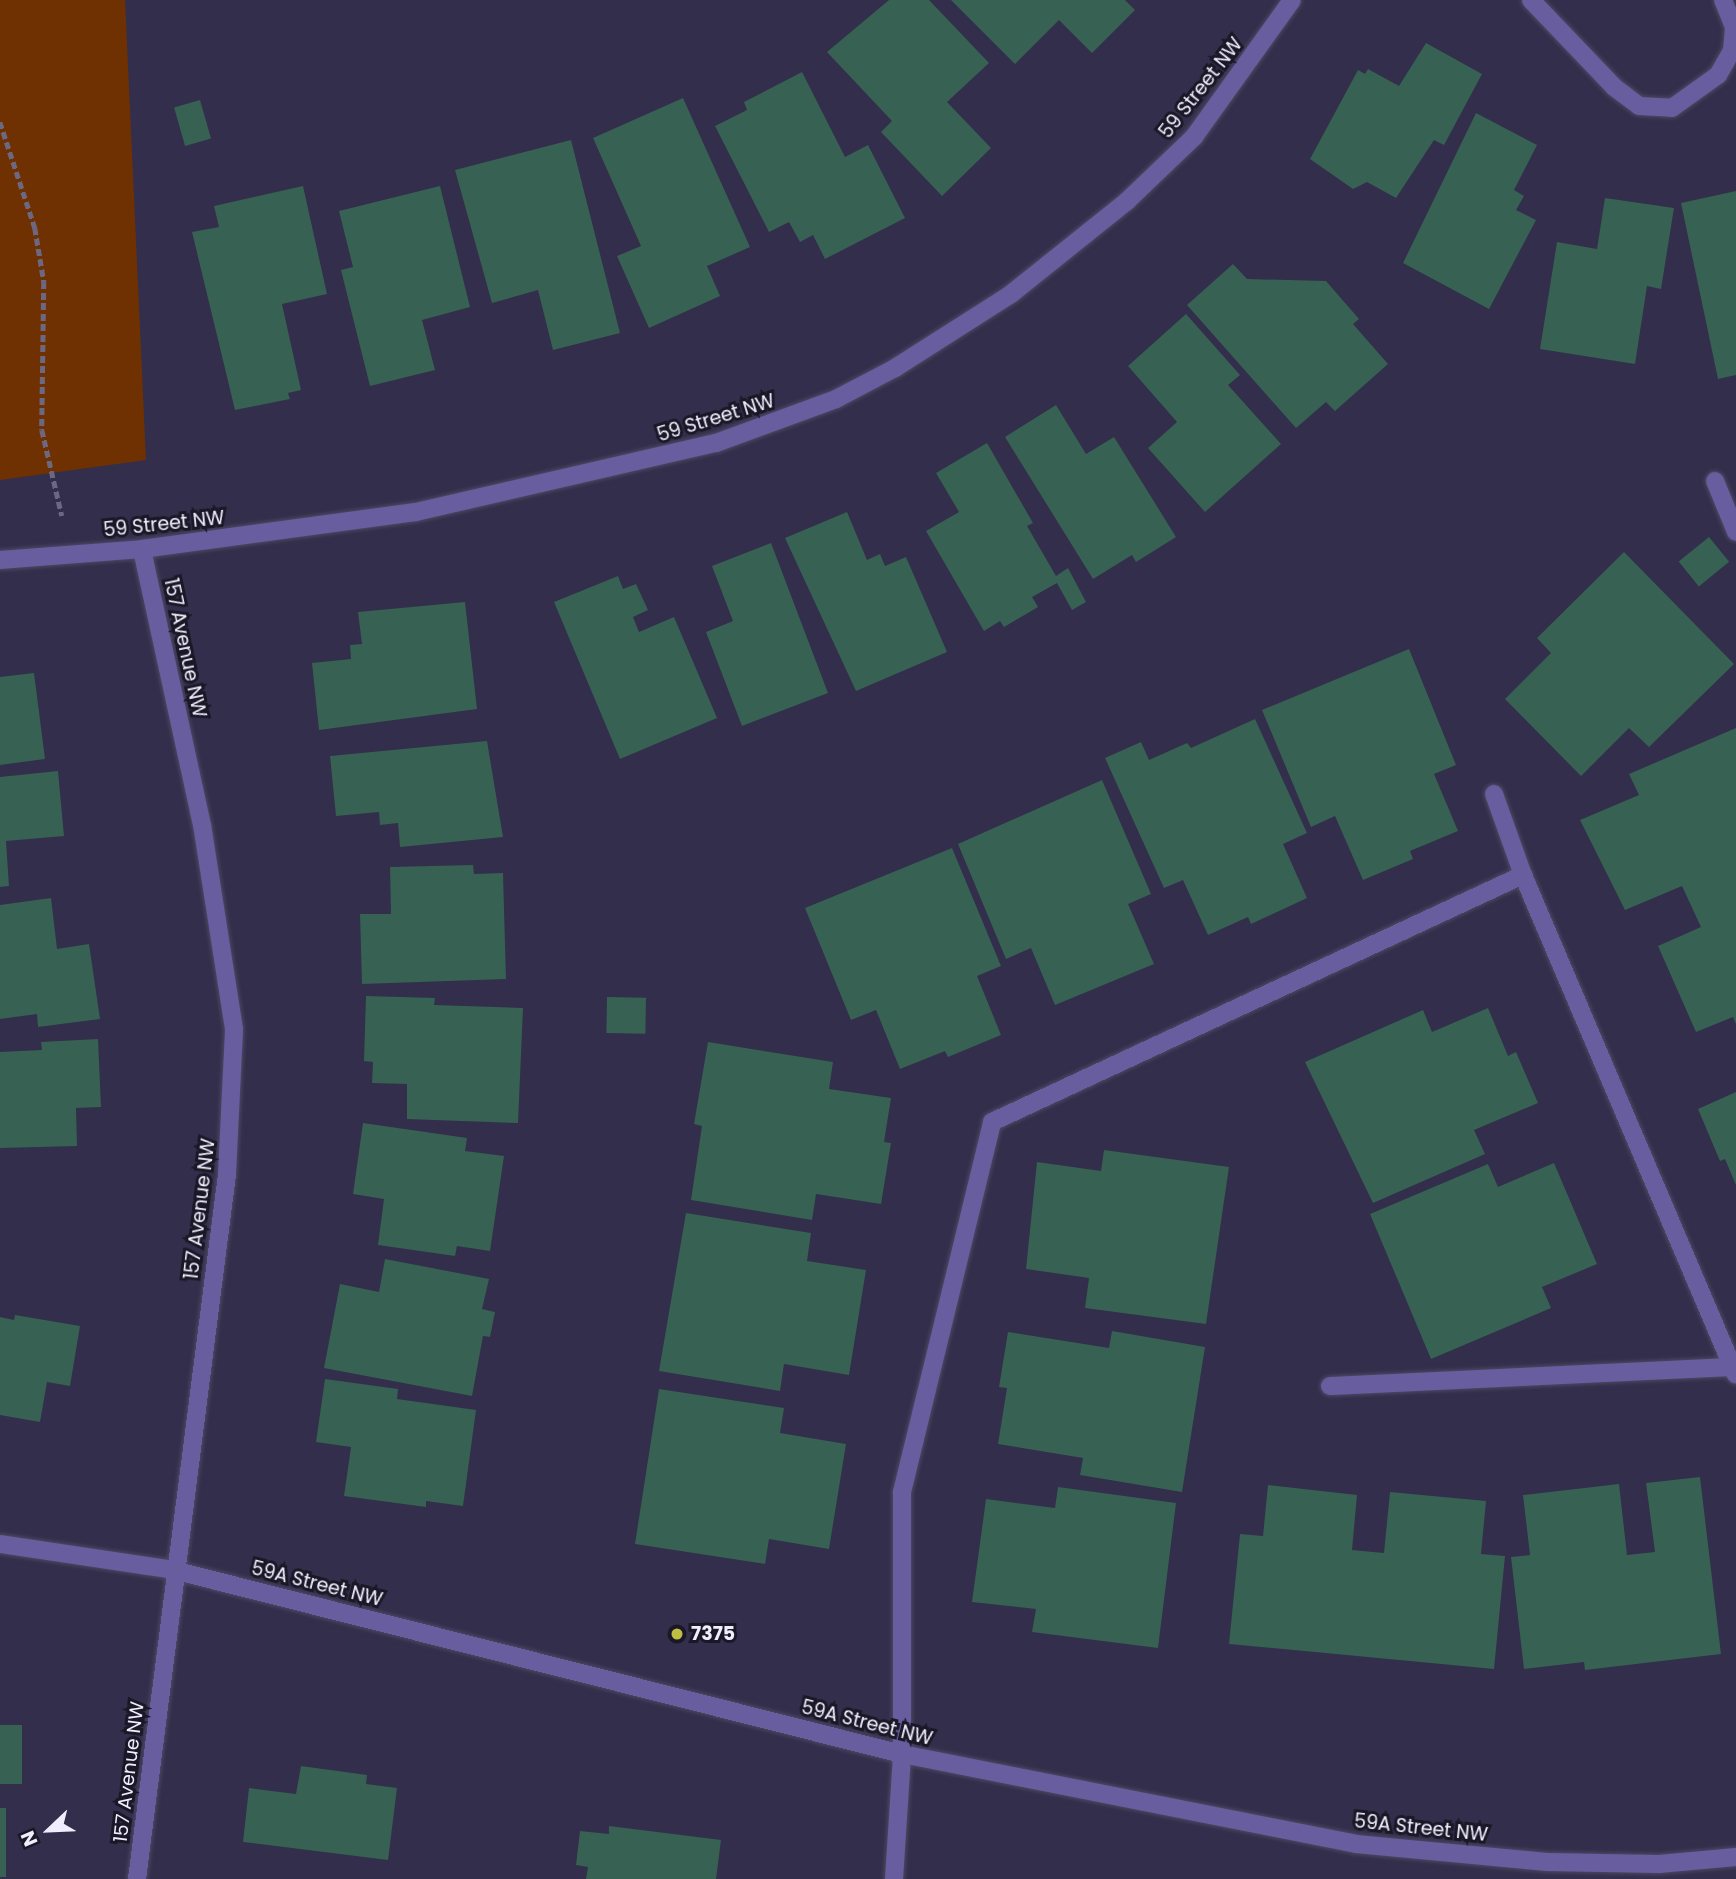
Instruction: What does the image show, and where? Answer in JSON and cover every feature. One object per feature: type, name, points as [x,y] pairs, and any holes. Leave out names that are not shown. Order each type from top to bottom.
[{"type":"street","name":"59 Street NW","points":[[0,560],[142,549],[416,512],[716,443],[836,398],[895,368],[1011,294],[1127,201],[1194,137],[1292,0]]},
{"type":"street","points":[[1531,0],[1614,87],[1639,106],[1672,108],[1718,75],[1732,51],[1734,27],[1723,0]]},
{"type":"street","points":[[1715,481],[1736,532]]},
{"type":"street","name":"157 Avenue NW","points":[[137,1879],[173,1570],[227,1174],[234,1029],[202,825],[142,549]]},
{"type":"street","points":[[1330,1386],[1735,1371],[1522,875],[1494,794]]},
{"type":"street","points":[[894,1879],[902,1754],[902,1492],[992,1122],[1522,875]]},
{"type":"street","name":"59A Street NW","points":[[0,1545],[173,1570],[902,1754],[1356,1844],[1658,1871],[1736,1857]]},
{"type":"path","points":[[0,122],[35,228],[44,282],[43,430],[71,554]]},
{"type":"shaded area","points":[[0,0],[125,0],[146,460],[0,480]]},
{"type":"building","points":[[889,0],[929,0],[989,63],[947,102],[991,148],[942,196],[881,132],[892,121],[827,52]]},
{"type":"building","points":[[951,0],[1125,0],[1135,10],[1092,53],[1059,20],[1015,64]]},
{"type":"building","points":[[1426,43],[1482,74],[1444,145],[1434,140],[1396,198],[1367,182],[1353,189],[1310,159],[1358,70],[1365,74],[1368,69],[1399,86]]},
{"type":"building","points":[[802,72],[845,157],[868,145],[905,218],[825,259],[813,235],[800,242],[789,222],[769,232],[715,126],[747,110],[744,102]]},
{"type":"building","points":[[683,98],[750,247],[707,266],[720,296],[649,328],[617,256],[641,246],[593,138]]},
{"type":"building","points":[[200,100],[211,138],[185,146],[174,107]]},
{"type":"building","points":[[1476,113],[1537,145],[1514,190],[1524,196],[1516,210],[1536,220],[1489,309],[1403,263]]},
{"type":"building","points":[[571,140],[620,333],[553,350],[538,290],[492,303],[455,170]]},
{"type":"building","points":[[303,186],[327,294],[282,304],[301,390],[288,393],[290,399],[235,410],[192,232],[219,227],[214,206]]},
{"type":"building","points":[[440,186],[470,307],[422,320],[435,370],[370,386],[341,270],[353,267],[339,211]]},
{"type":"building","points":[[1736,191],[1736,375],[1718,379],[1681,203]]},
{"type":"building","points":[[1605,198],[1674,208],[1661,289],[1647,286],[1635,364],[1540,349],[1557,242],[1597,249]]},
{"type":"building","points":[[1233,264],[1247,279],[1326,281],[1359,319],[1353,324],[1388,364],[1335,411],[1326,402],[1296,428],[1187,305]]},
{"type":"building","points":[[1186,314],[1240,375],[1228,385],[1281,444],[1205,512],[1148,448],[1177,422],[1128,366]]},
{"type":"building","points":[[1056,405],[1086,454],[1114,437],[1176,537],[1136,562],[1132,555],[1093,579],[1005,437]]},
{"type":"building","points":[[987,443],[1033,523],[1027,526],[1056,576],[1068,568],[1086,602],[1072,610],[1057,583],[1032,597],[1038,607],[1004,627],[1000,621],[984,631],[926,531],[959,512],[936,473]]},
{"type":"building","points":[[847,512],[867,560],[880,554],[885,566],[906,557],[947,652],[856,691],[785,538]]},
{"type":"building","points":[[1709,537],[1729,562],[1699,586],[1679,562]]},
{"type":"building","points":[[771,543],[828,693],[742,726],[706,632],[733,621],[712,566]]},
{"type":"building","points":[[1624,552],[1734,664],[1649,747],[1629,728],[1581,776],[1505,699],[1551,653],[1537,638]]},
{"type":"building","points":[[618,576],[623,589],[636,584],[648,610],[633,617],[639,632],[674,617],[717,718],[620,759],[554,602]]},
{"type":"building","points":[[465,602],[477,709],[319,730],[312,663],[351,659],[350,645],[362,644],[358,612]]},
{"type":"building","points":[[1409,649],[1456,765],[1434,774],[1458,831],[1410,851],[1413,859],[1363,880],[1335,816],[1311,827],[1262,710]]},
{"type":"building","points":[[34,673],[45,759],[0,765],[0,677]]},
{"type":"building","points":[[1255,719],[1307,833],[1283,844],[1307,898],[1251,924],[1248,917],[1208,935],[1183,880],[1164,888],[1105,758],[1141,742],[1149,760],[1187,743],[1191,748]]},
{"type":"building","points":[[1736,728],[1736,1024],[1733,1017],[1696,1032],[1658,946],[1701,927],[1682,886],[1625,910],[1580,820],[1639,795],[1629,774]]},
{"type":"building","points":[[487,741],[503,837],[400,847],[398,823],[380,825],[379,812],[336,816],[330,756]]},
{"type":"building","points":[[58,771],[64,836],[6,841],[9,886],[0,887],[0,777]]},
{"type":"building","points":[[1102,780],[1151,894],[1128,904],[1154,964],[1055,1005],[1031,948],[1006,959],[958,844]]},
{"type":"building","points":[[952,848],[1001,966],[977,976],[1001,1035],[948,1057],[945,1051],[900,1069],[876,1010],[851,1020],[805,908]]},
{"type":"building","points":[[473,865],[474,874],[503,873],[506,979],[362,984],[360,914],[391,914],[390,867]]},
{"type":"building","points":[[51,898],[57,949],[89,944],[100,1019],[38,1027],[37,1014],[0,1019],[0,905]]},
{"type":"building","points":[[366,996],[435,998],[434,1005],[523,1008],[518,1123],[407,1119],[407,1084],[372,1083],[373,1062],[364,1061]]},
{"type":"building","points":[[607,997],[646,998],[645,1034],[606,1033]]},
{"type":"building","points":[[1488,1008],[1508,1056],[1516,1052],[1538,1103],[1474,1130],[1485,1154],[1373,1203],[1305,1062],[1423,1010],[1432,1032]]},
{"type":"building","points":[[98,1039],[101,1107],[76,1108],[77,1146],[0,1148],[0,1052],[42,1050],[41,1042]]},
{"type":"building","points":[[708,1042],[833,1062],[829,1089],[891,1098],[884,1142],[891,1143],[881,1204],[816,1194],[812,1220],[691,1200],[702,1126],[694,1124]]},
{"type":"building","points":[[1736,1092],[1736,1185],[1725,1159],[1720,1161],[1698,1109]]},
{"type":"building","points":[[363,1123],[467,1138],[465,1151],[504,1156],[490,1251],[457,1246],[455,1256],[378,1245],[384,1199],[353,1194]]},
{"type":"building","points":[[1104,1150],[1229,1167],[1206,1324],[1085,1308],[1089,1278],[1026,1269],[1037,1162],[1101,1171]]},
{"type":"building","points":[[1554,1163],[1597,1264],[1542,1287],[1551,1308],[1431,1359],[1370,1214],[1488,1164],[1498,1187]]},
{"type":"building","points":[[686,1213],[811,1233],[807,1261],[866,1270],[849,1375],[784,1364],[780,1391],[659,1371]]},
{"type":"building","points":[[385,1259],[489,1279],[482,1309],[495,1312],[490,1337],[483,1336],[472,1396],[324,1368],[340,1284],[379,1292]]},
{"type":"building","points":[[15,1315],[80,1326],[70,1386],[47,1382],[40,1422],[0,1415],[0,1317],[14,1320]]},
{"type":"building","points":[[1112,1331],[1205,1347],[1182,1492],[1080,1475],[1083,1458],[998,1444],[1007,1388],[999,1387],[1008,1332],[1109,1348]]},
{"type":"building","points":[[325,1379],[398,1389],[397,1399],[476,1410],[463,1506],[426,1501],[426,1507],[344,1496],[351,1447],[316,1442]]},
{"type":"building","points":[[659,1389],[784,1408],[780,1433],[846,1444],[829,1549],[769,1539],[765,1564],[635,1544]]},
{"type":"building","points":[[1700,1477],[1721,1654],[1585,1670],[1584,1662],[1524,1669],[1511,1557],[1530,1555],[1523,1495],[1619,1484],[1627,1555],[1655,1552],[1646,1483]]},
{"type":"building","points":[[1268,1485],[1357,1495],[1352,1550],[1384,1553],[1390,1492],[1486,1501],[1481,1554],[1505,1556],[1494,1669],[1229,1644],[1240,1534],[1263,1536]]},
{"type":"building","points":[[1058,1487],[1176,1503],[1158,1648],[1032,1632],[1036,1609],[972,1602],[986,1499],[1055,1508]]},
{"type":"building","points":[[0,1725],[22,1725],[22,1784],[0,1784]]},
{"type":"building","points":[[301,1766],[367,1775],[366,1784],[397,1788],[388,1860],[243,1842],[249,1788],[296,1794]]},
{"type":"building","points":[[0,1808],[6,1808],[6,1877],[0,1877]]},
{"type":"building","points":[[609,1826],[721,1840],[716,1879],[586,1879],[588,1867],[576,1865],[580,1831],[609,1834]]},
{"type":"place","name":"7375","points":[[677,1634]]}]
